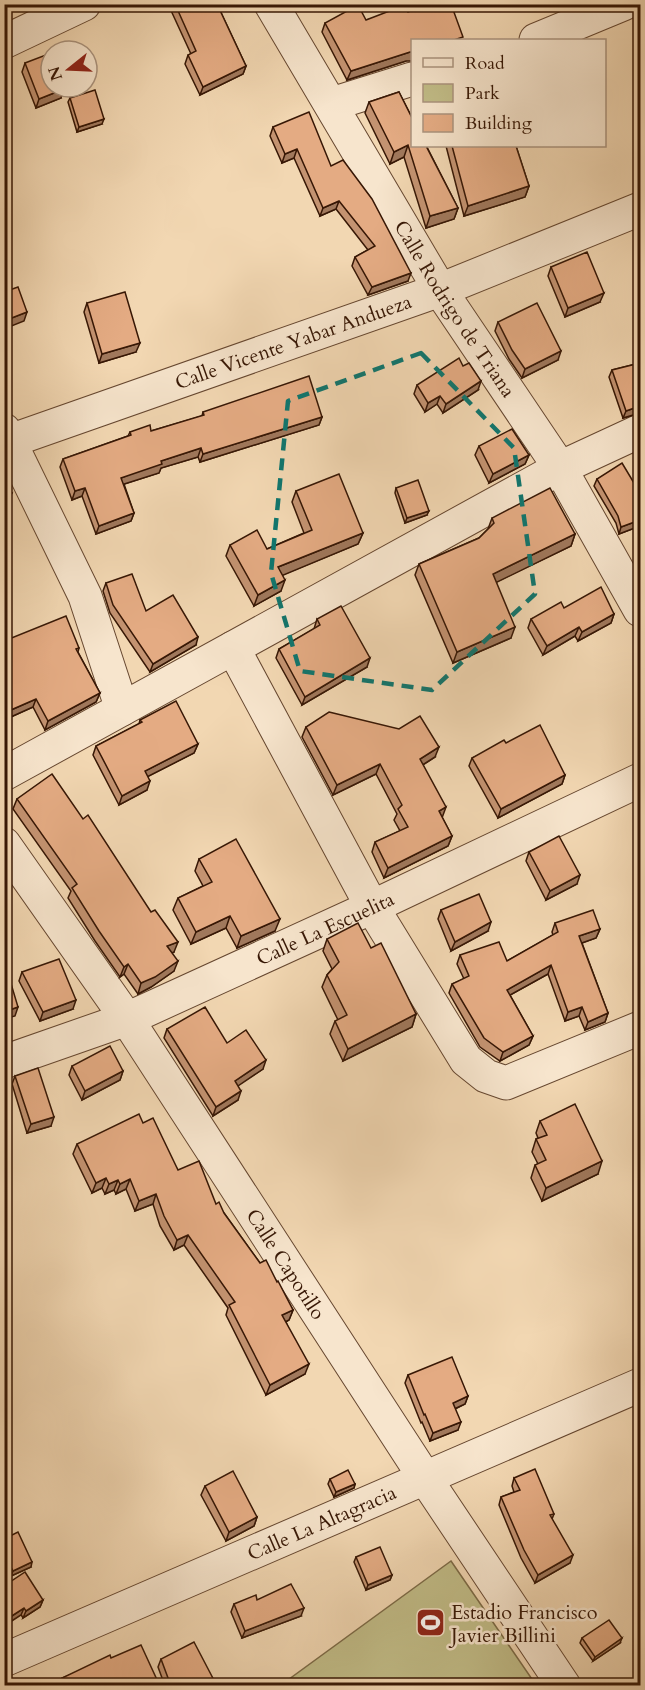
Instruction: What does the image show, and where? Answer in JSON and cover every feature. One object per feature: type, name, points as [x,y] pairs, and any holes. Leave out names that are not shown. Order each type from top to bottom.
[{"type":"street","points":[[4,42],[84,4]]},
{"type":"street","name":"Calle Rodrigo de Triana","points":[[271,4],[440,290],[560,468],[640,610]]},
{"type":"street","points":[[538,39],[623,4]]},
{"type":"street","points":[[332,104],[411,79]]},
{"type":"street","name":"Calle Vicente Yabar Andueza","points":[[7,435],[440,290],[640,209]]},
{"type":"street","points":[[4,774],[560,468],[640,430]]},
{"type":"street","points":[[7,435],[85,596],[122,709]]},
{"type":"street","points":[[233,648],[372,907],[466,1060],[486,1077],[506,1083],[640,1029]]},
{"type":"street","name":"Calle La Escuelita","points":[[4,1062],[127,1019],[372,907],[640,780]]},
{"type":"street","name":"Calle Capotillo","points":[[4,844],[127,1019],[425,1478],[564,1686]]},
{"type":"street","name":"Calle La Altagracia","points":[[4,1660],[640,1384]]},
{"type":"highlighted area","points":[[421,353],[514,448],[535,594],[432,690],[300,671],[271,573],[288,401]]},
{"type":"green space","name":"Estadio Francisco Javier Billini","points":[[451,1561],[536,1685],[281,1685]]},
{"type":"building","points":[[175,4],[217,4],[246,66],[203,87],[188,55],[196,51]]},
{"type":"building","points":[[428,4],[451,4],[463,37],[411,39],[411,52],[351,71],[325,23],[358,5],[366,20],[405,5],[408,12]]},
{"type":"building","points":[[39,58],[39,99],[25,63]]},
{"type":"building","points":[[399,92],[411,116],[411,147],[427,147],[458,208],[430,216],[408,145],[394,152],[369,102]]},
{"type":"building","points":[[70,99],[98,99],[104,119],[79,127]]},
{"type":"building","points":[[309,112],[331,166],[343,160],[372,199],[411,273],[372,287],[355,257],[375,246],[339,201],[323,208],[297,149],[285,154],[273,127]]},
{"type":"building","points":[[452,147],[516,147],[529,186],[468,206]]},
{"type":"building","points":[[587,252],[604,293],[568,308],[551,267]]},
{"type":"building","points":[[18,287],[27,312],[4,321],[4,292]]},
{"type":"building","points":[[125,292],[140,343],[102,354],[87,303]]},
{"type":"building","points":[[537,303],[561,351],[525,369],[512,350],[498,322]]},
{"type":"building","points":[[459,358],[463,366],[469,363],[481,381],[446,404],[440,396],[428,403],[417,385]]},
{"type":"building","points":[[640,363],[640,406],[626,411],[612,370]]},
{"type":"building","points":[[309,376],[322,417],[203,454],[201,448],[161,461],[162,464],[121,478],[134,513],[99,526],[85,488],[75,491],[63,459],[131,435],[130,432],[150,425],[151,431],[204,415],[203,412]]},
{"type":"building","points":[[512,429],[529,455],[493,474],[479,446]]},
{"type":"building","points":[[622,463],[640,493],[640,520],[621,527],[618,516],[597,479]]},
{"type":"building","points":[[339,474],[363,533],[278,567],[285,580],[258,595],[230,545],[257,530],[267,549],[312,530],[296,491]]},
{"type":"building","points":[[4,479],[12,493],[4,496]]},
{"type":"building","points":[[418,480],[429,511],[407,518],[396,488]]},
{"type":"building","points":[[550,488],[575,534],[493,574],[515,627],[457,652],[419,564],[479,538],[494,523],[492,518]]},
{"type":"building","points":[[132,574],[146,611],[173,595],[198,637],[153,664],[113,605],[106,583]]},
{"type":"building","points":[[601,587],[614,614],[582,632],[579,627],[547,646],[531,619],[561,602],[564,608]]},
{"type":"building","points":[[341,606],[370,658],[305,697],[279,649],[320,625],[317,619]]},
{"type":"building","points":[[66,616],[79,648],[76,649],[100,693],[48,721],[36,699],[4,713],[4,641]]},
{"type":"building","points":[[176,701],[198,744],[145,771],[150,781],[122,796],[96,746]]},
{"type":"building","points":[[329,712],[399,729],[420,716],[439,747],[420,759],[446,807],[439,811],[452,836],[388,868],[375,842],[408,827],[398,809],[402,805],[380,764],[337,785],[306,727]]},
{"type":"building","points":[[540,725],[565,775],[501,809],[472,758],[504,740],[506,743]]},
{"type":"building","points":[[52,774],[83,819],[88,815],[151,912],[155,910],[178,942],[167,946],[178,961],[155,977],[141,983],[128,964],[124,967],[72,888],[77,884],[17,799]]},
{"type":"building","points":[[559,836],[580,875],[550,891],[529,852]]},
{"type":"building","points":[[236,839],[280,919],[241,936],[230,916],[196,932],[178,898],[212,882],[199,859]]},
{"type":"building","points":[[479,894],[491,922],[455,942],[441,910]]},
{"type":"building","points":[[593,910],[600,929],[579,936],[608,1013],[588,1022],[582,1007],[568,1012],[551,965],[507,990],[533,1036],[503,1052],[484,1038],[452,984],[469,976],[460,955],[499,942],[507,961],[558,932],[555,923]]},
{"type":"building","points":[[358,923],[371,948],[381,943],[416,1014],[348,1049],[335,1021],[347,1015],[327,975],[339,962],[327,939]]},
{"type":"building","points":[[59,959],[76,1000],[43,1012],[22,972]]},
{"type":"building","points":[[9,977],[18,1007],[4,1012],[4,978]]},
{"type":"building","points":[[205,1007],[227,1043],[246,1030],[266,1060],[235,1081],[241,1091],[216,1107],[167,1029]]},
{"type":"building","points":[[110,1046],[123,1071],[85,1091],[72,1066]]},
{"type":"building","points":[[38,1068],[54,1117],[31,1124],[15,1076]]},
{"type":"building","points":[[575,1104],[602,1161],[546,1188],[535,1165],[546,1160],[536,1139],[547,1135],[540,1121]]},
{"type":"building","points":[[139,1114],[143,1123],[153,1118],[178,1170],[199,1161],[216,1204],[219,1202],[224,1213],[260,1263],[266,1260],[278,1281],[293,1310],[282,1315],[309,1364],[270,1385],[229,1305],[235,1302],[188,1235],[177,1240],[164,1216],[156,1194],[139,1201],[130,1179],[120,1184],[118,1180],[109,1184],[106,1178],[96,1183],[77,1144]]},
{"type":"building","points":[[452,1357],[468,1396],[453,1403],[461,1422],[433,1433],[408,1375]]},
{"type":"building","points":[[535,1469],[554,1514],[550,1515],[573,1555],[538,1575],[524,1550],[501,1497],[520,1490],[514,1478]]},
{"type":"building","points":[[348,1470],[355,1484],[336,1492],[330,1479]]},
{"type":"building","points":[[233,1471],[257,1517],[229,1532],[205,1486]]},
{"type":"building","points":[[18,1532],[32,1562],[13,1571],[4,1553],[4,1539]]},
{"type":"building","points":[[380,1547],[392,1575],[368,1585],[356,1557]]},
{"type":"building","points":[[25,1572],[43,1600],[26,1611],[24,1608],[4,1621],[4,1586]]},
{"type":"building","points":[[291,1584],[304,1608],[245,1631],[234,1604],[256,1595],[257,1600]]},
{"type":"building","points":[[609,1620],[622,1638],[595,1657],[582,1638]]},
{"type":"building","points":[[194,1642],[217,1686],[171,1686],[161,1659]]},
{"type":"building","points":[[141,1645],[158,1682],[151,1686],[66,1686],[62,1678],[110,1655],[111,1658]]},
{"type":"place","name":"Estadio Francisco Javier Billini","points":[[430,1623]]}]
